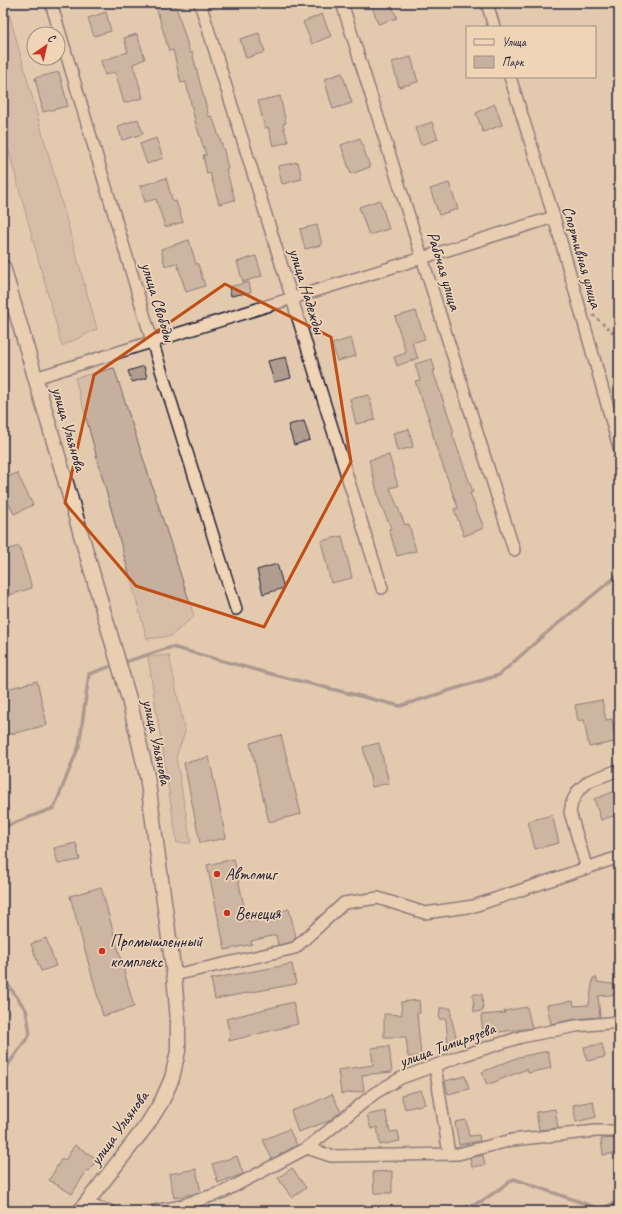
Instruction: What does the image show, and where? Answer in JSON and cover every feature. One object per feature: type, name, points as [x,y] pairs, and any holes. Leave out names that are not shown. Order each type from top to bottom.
[{"type":"main road","name":"улица Ульянова","points":[[3,267],[129,699],[147,776],[174,975],[178,1021],[178,1051],[172,1078],[162,1101],[147,1125],[82,1208]]},
{"type":"street","name":"улица Свободы","points":[[51,3],[152,342],[236,609]]},
{"type":"street","name":"улица Надежды","points":[[200,3],[382,588]]},
{"type":"street","name":"Рабочая улица","points":[[342,3],[514,550]]},
{"type":"street","points":[[487,3],[494,26]]},
{"type":"street","name":"Спортивная улица","points":[[510,78],[554,217],[619,447]]},
{"type":"street","points":[[35,378],[554,217]]},
{"type":"street","points":[[587,869],[570,812],[572,802],[578,791],[589,781],[619,770]]},
{"type":"street","points":[[174,975],[295,948],[344,903],[378,898],[425,913],[474,906],[619,857]]},
{"type":"street","name":"улица Тимирязева","points":[[154,1211],[177,1207],[223,1192],[307,1148],[375,1093],[401,1078],[461,1056],[521,1037],[576,1026],[619,1022]]},
{"type":"street","points":[[435,1066],[449,1154]]},
{"type":"street","points":[[307,1148],[331,1156],[458,1154],[512,1140],[596,1131],[619,1131]]},
{"type":"street","points":[[82,1208],[110,1211]]},
{"type":"path","points":[[577,301],[619,338]]},
{"type":"highlighted area","points":[[225,284],[331,337],[351,462],[264,627],[136,586],[65,503],[94,375]]},
{"type":"green space","points":[[3,3],[6,3],[97,329],[62,346],[3,130]]},
{"type":"green space","points":[[114,368],[194,616],[171,636],[147,639],[75,378]]},
{"type":"green space","points":[[169,655],[185,732],[176,757],[191,843],[177,843],[148,657]]},
{"type":"building","points":[[155,3],[175,3],[190,53],[192,52],[209,117],[212,116],[224,151],[228,169],[226,169],[235,200],[219,204],[210,173],[207,174],[203,155],[206,155],[195,121],[186,82],[181,83],[173,50],[169,51]]},
{"type":"building","points":[[371,3],[391,3],[397,18],[378,24]]},
{"type":"building","points":[[106,12],[111,31],[94,36],[88,18]]},
{"type":"building","points":[[322,14],[331,36],[312,44],[303,22]]},
{"type":"building","points":[[259,33],[265,52],[246,58],[240,39]]},
{"type":"building","points":[[137,34],[145,59],[133,64],[143,98],[124,103],[115,72],[105,75],[101,61],[128,52],[124,38]]},
{"type":"building","points":[[411,57],[418,82],[399,87],[392,62]]},
{"type":"building","points":[[59,72],[68,106],[43,112],[35,78]]},
{"type":"building","points":[[342,73],[352,103],[333,109],[324,79]]},
{"type":"building","points":[[280,96],[286,123],[283,124],[288,142],[273,146],[268,127],[265,128],[258,101]]},
{"type":"building","points":[[495,104],[502,125],[483,132],[476,113]]},
{"type":"building","points":[[138,119],[143,134],[122,140],[118,126]]},
{"type":"building","points":[[432,122],[438,139],[421,145],[415,128]]},
{"type":"building","points":[[156,138],[163,158],[147,164],[140,144]]},
{"type":"building","points":[[360,138],[370,167],[351,174],[341,145]]},
{"type":"building","points":[[298,162],[302,179],[282,184],[278,166]]},
{"type":"building","points":[[166,178],[173,202],[176,201],[183,222],[165,227],[156,199],[145,202],[140,186]]},
{"type":"building","points":[[449,183],[458,209],[439,215],[430,189]]},
{"type":"building","points":[[380,200],[389,229],[369,235],[359,207]]},
{"type":"building","points":[[317,225],[322,245],[305,249],[300,229]]},
{"type":"building","points":[[189,240],[196,264],[198,264],[205,286],[186,292],[177,263],[165,266],[161,249]]},
{"type":"building","points":[[256,256],[262,276],[243,282],[237,262]]},
{"type":"building","points":[[249,282],[251,292],[231,296],[229,287]]},
{"type":"building","points":[[416,311],[425,339],[412,343],[418,358],[397,366],[394,357],[406,353],[395,317]]},
{"type":"building","points":[[351,338],[356,356],[337,361],[332,344]]},
{"type":"building","points":[[286,357],[291,378],[274,382],[268,361]]},
{"type":"building","points":[[432,359],[435,371],[433,371],[454,432],[452,433],[473,492],[470,493],[484,528],[464,536],[454,509],[458,508],[435,444],[430,422],[415,381],[420,380],[415,364]]},
{"type":"building","points":[[144,366],[147,378],[132,382],[128,371]]},
{"type":"building","points":[[369,395],[375,420],[356,424],[350,399]]},
{"type":"building","points":[[304,421],[310,440],[294,445],[288,425]]},
{"type":"building","points":[[409,429],[413,447],[397,451],[393,433]]},
{"type":"building","points":[[389,455],[398,486],[390,488],[405,525],[409,524],[416,551],[397,556],[389,529],[391,528],[380,503],[369,460]]},
{"type":"building","points":[[17,473],[33,505],[14,514],[3,491],[3,479]]},
{"type":"building","points":[[342,536],[352,578],[331,583],[321,541]]},
{"type":"building","points":[[19,546],[32,588],[10,595],[3,572],[3,551]]},
{"type":"building","points":[[277,564],[284,588],[263,594],[257,570]]},
{"type":"building","points":[[37,681],[47,725],[3,736],[3,690]]},
{"type":"building","points":[[602,700],[606,720],[612,719],[615,742],[589,747],[584,720],[578,721],[575,705]]},
{"type":"building","points":[[281,735],[301,814],[269,822],[250,743]]},
{"type":"building","points":[[379,743],[389,783],[372,787],[363,747]]},
{"type":"building","points":[[209,757],[226,838],[200,843],[184,763]]},
{"type":"building","points":[[619,790],[619,814],[601,820],[594,799]]},
{"type":"building","points":[[552,815],[559,843],[535,849],[528,821]]},
{"type":"building","points":[[76,843],[80,860],[58,864],[54,848]]},
{"type":"building","points":[[234,859],[247,921],[289,909],[296,937],[292,942],[278,945],[276,935],[251,941],[252,944],[225,950],[207,865]]},
{"type":"building","name":"Промышленный комплекс","points":[[101,887],[134,1007],[103,1016],[70,896]]},
{"type":"building","points":[[46,938],[56,966],[41,971],[31,944]]},
{"type":"building","points":[[292,964],[296,984],[215,999],[211,979]]},
{"type":"building","points":[[593,978],[597,978],[597,982],[619,985],[619,994],[598,996],[600,1017],[575,1019],[551,1024],[547,1005],[573,1001],[574,1006],[589,1005]]},
{"type":"building","points":[[473,994],[482,994],[483,1011],[474,1012]]},
{"type":"building","points":[[419,1000],[420,1013],[417,1013],[421,1056],[408,1057],[406,1037],[384,1037],[384,1014],[402,1015],[401,1002]]},
{"type":"building","points":[[293,1002],[298,1024],[229,1041],[230,1033],[226,1019]]},
{"type":"building","points":[[527,1007],[532,1028],[483,1034],[481,1015],[505,1013],[504,1011]]},
{"type":"building","points":[[440,1008],[451,1008],[451,1017],[458,1045],[448,1046],[446,1019],[439,1019]]},
{"type":"building","points":[[602,1044],[605,1057],[587,1061],[584,1047]]},
{"type":"building","points":[[389,1046],[392,1072],[362,1075],[364,1091],[341,1094],[338,1070],[373,1065],[371,1048]]},
{"type":"building","points":[[548,1051],[551,1068],[528,1073],[527,1069],[487,1085],[482,1072],[519,1057]]},
{"type":"building","points":[[465,1076],[469,1089],[448,1094],[445,1081]]},
{"type":"building","points":[[421,1090],[425,1104],[405,1109],[401,1095]]},
{"type":"building","points":[[332,1094],[341,1112],[329,1121],[298,1132],[291,1111]]},
{"type":"building","points":[[593,1101],[596,1117],[576,1122],[573,1105]]},
{"type":"building","points":[[555,1109],[558,1128],[539,1130],[536,1112]]},
{"type":"building","points":[[385,1111],[390,1132],[398,1131],[400,1141],[380,1145],[377,1127],[371,1129],[367,1115]]},
{"type":"building","points":[[466,1120],[469,1136],[479,1135],[480,1141],[459,1145],[455,1122]]},
{"type":"building","points":[[289,1129],[297,1145],[272,1159],[263,1140]]},
{"type":"building","points":[[619,1138],[619,1153],[603,1155],[601,1139]]},
{"type":"building","points":[[75,1145],[97,1159],[89,1171],[87,1170],[72,1194],[49,1180],[62,1158],[65,1160]]},
{"type":"building","points":[[483,1155],[485,1165],[472,1167],[470,1158]]},
{"type":"building","points":[[237,1156],[243,1174],[218,1183],[212,1164]]},
{"type":"building","points":[[292,1168],[306,1188],[292,1198],[278,1178]]},
{"type":"building","points":[[196,1169],[201,1192],[174,1198],[169,1174]]},
{"type":"building","points":[[392,1171],[392,1193],[374,1193],[373,1172]]},
{"type":"waterway","points":[[128,661],[172,647],[271,674],[400,706],[499,675],[544,635],[619,574]]},
{"type":"waterway","points":[[3,827],[54,808],[79,746],[89,674],[109,667]]},
{"type":"waterway","points":[[3,978],[26,1010],[30,1034],[3,1072]]},
{"type":"waterway","points":[[456,1211],[482,1201],[514,1179],[600,1209],[619,1201]]},
{"type":"waterway","points":[[320,1211],[321,1209],[323,1211]]},
{"type":"place","name":"Автомиг","points":[[217,874]]},
{"type":"place","name":"Венеция","points":[[227,913]]},
{"type":"place","name":"Промышленный комплекс","points":[[102,951]]}]
